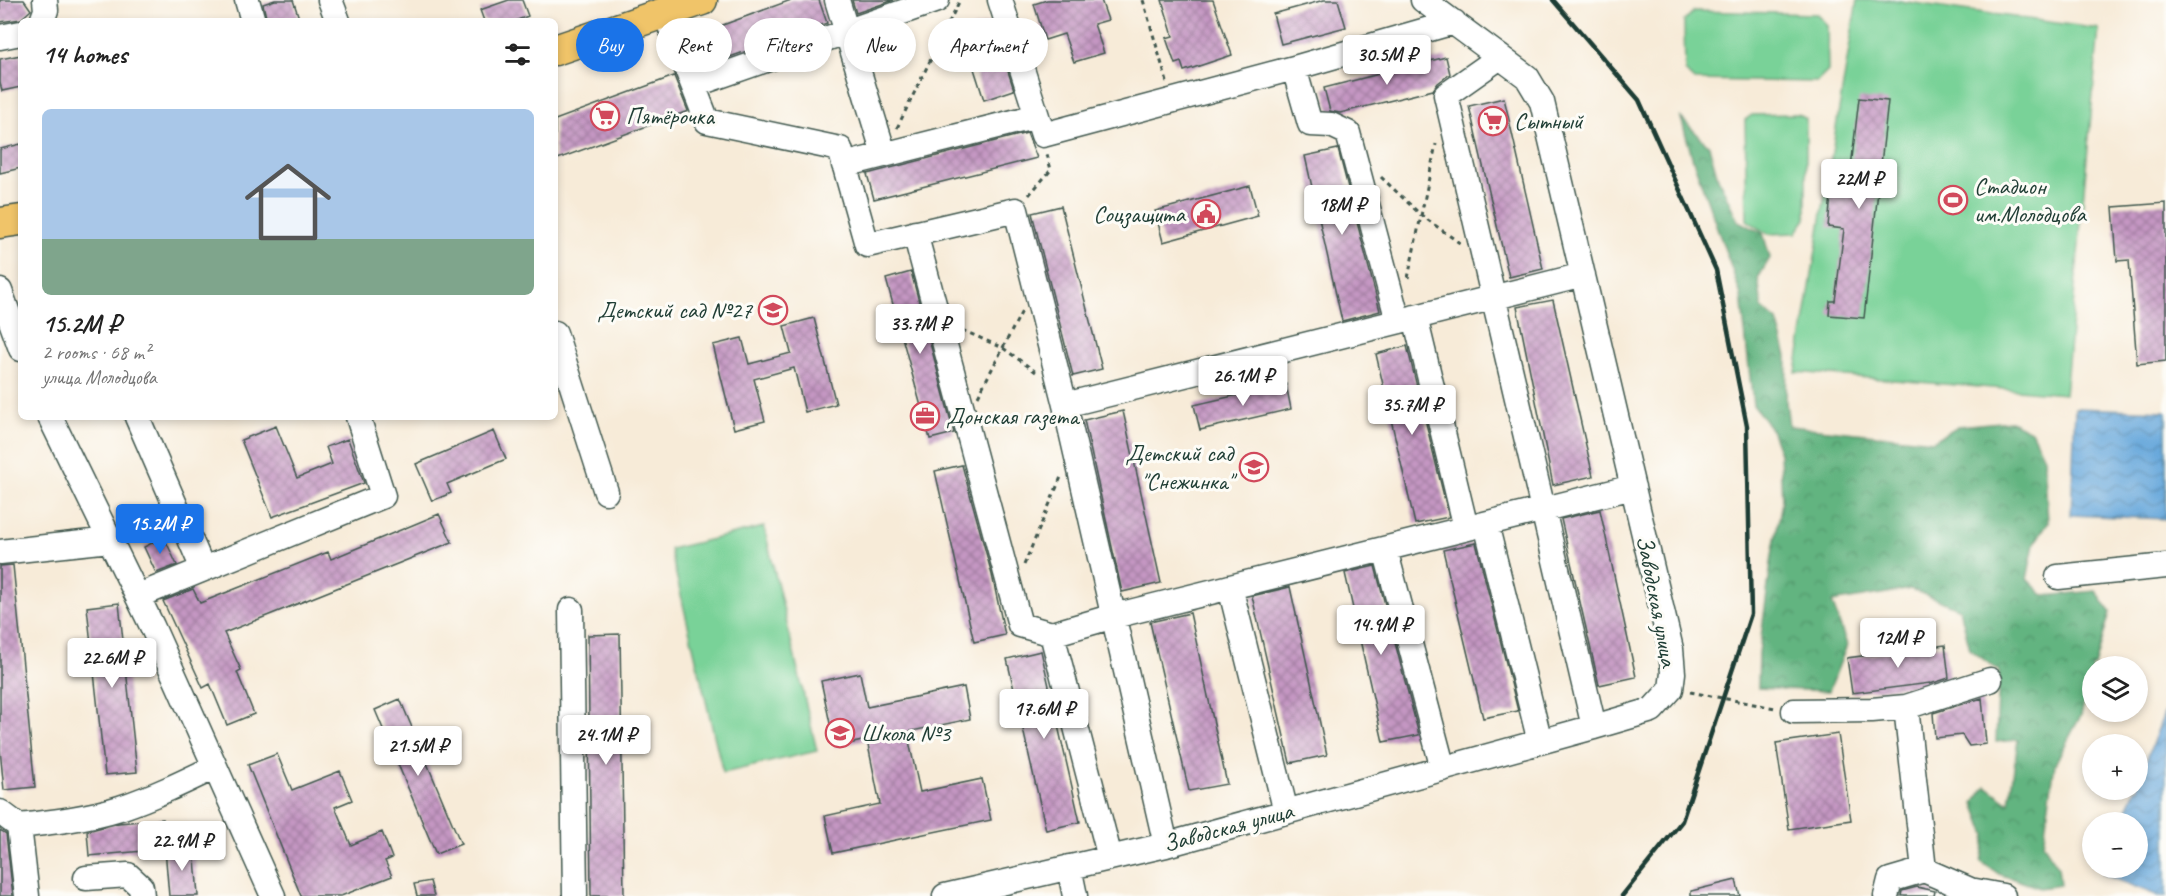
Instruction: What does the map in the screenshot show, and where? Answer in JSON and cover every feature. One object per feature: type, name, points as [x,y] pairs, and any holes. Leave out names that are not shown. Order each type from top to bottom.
[{"type":"main road","points":[[558,49],[701,0]]},
{"type":"main road","points":[[0,223],[18,220]]},
{"type":"street","points":[[43,18],[46,10],[45,0]]},
{"type":"street","points":[[247,0],[253,18]]},
{"type":"street","points":[[330,0],[337,18]]},
{"type":"street","points":[[837,0],[844,22]]},
{"type":"street","points":[[885,18],[937,0]]},
{"type":"street","points":[[1000,0],[1040,126]]},
{"type":"street","name":"Заводская улица","points":[[952,895],[1166,845],[1594,727],[1652,710],[1671,689],[1673,672],[1671,649],[1542,102],[1527,77],[1423,0]]},
{"type":"street","points":[[665,13],[707,121],[840,149],[867,244],[1016,210],[1063,398],[1166,845]]},
{"type":"street","points":[[844,165],[884,154],[1173,101],[1454,22]]},
{"type":"street","points":[[694,85],[844,32]]},
{"type":"street","points":[[0,36],[18,33]]},
{"type":"street","points":[[1500,57],[1446,95],[1594,727]]},
{"type":"street","points":[[1294,68],[1311,124],[1331,125],[1348,133],[1476,526],[1540,742]]},
{"type":"street","points":[[859,72],[884,154]]},
{"type":"street","points":[[915,233],[1020,625],[1052,634],[1114,616],[1633,487]]},
{"type":"street","points":[[1063,398],[1407,319],[1583,275]]},
{"type":"street","points":[[0,291],[18,341]]},
{"type":"street","points":[[558,342],[606,492]]},
{"type":"street","points":[[51,420],[138,596],[273,896]]},
{"type":"street","points":[[138,420],[203,569]]},
{"type":"street","points":[[138,596],[383,496],[358,420]]},
{"type":"street","points":[[0,552],[110,540]]},
{"type":"street","points":[[1385,549],[1443,769]]},
{"type":"street","points":[[2058,577],[2166,566]]},
{"type":"street","points":[[1230,587],[1286,812]]},
{"type":"street","points":[[571,610],[575,896]]},
{"type":"street","points":[[1052,634],[1110,858]]},
{"type":"street","points":[[1794,711],[1906,707],[1990,680]]},
{"type":"street","points":[[1906,707],[1924,870]]},
{"type":"street","points":[[27,896],[10,819],[64,821],[119,808],[167,791],[215,767]]},
{"type":"street","points":[[1069,867],[1075,896]]},
{"type":"street","points":[[1886,896],[1890,880],[1924,870],[1970,890],[2003,896]]},
{"type":"street","points":[[86,878],[128,875],[141,887],[141,896]]},
{"type":"path","points":[[884,154],[960,0]]},
{"type":"path","points":[[1143,0],[1173,101]]},
{"type":"path","points":[[1016,210],[1051,171],[1040,126]]},
{"type":"path","points":[[1407,279],[1437,139]]},
{"type":"path","points":[[1379,175],[1421,214],[1485,261]]},
{"type":"path","points":[[965,422],[1035,286]]},
{"type":"path","points":[[938,319],[1003,348],[1063,398]]},
{"type":"path","points":[[1011,594],[1061,476]]},
{"type":"path","points":[[1671,689],[1794,711]]},
{"type":"green space","name":"Стадион им.Молодцова","points":[[1857,0],[1893,0],[2099,29],[2065,394],[1796,372]]},
{"type":"green space","points":[[1694,11],[1817,14],[1827,25],[1828,71],[1817,82],[1694,80],[1685,71],[1684,21]]},
{"type":"green space","points":[[1798,114],[1806,119],[1806,219],[1796,233],[1768,234],[1747,220],[1745,120],[1752,115]]},
{"type":"green space","points":[[1681,118],[1709,146],[1718,178],[1738,221],[1763,233],[1770,258],[1758,278],[1762,308],[1777,321],[1787,356],[1786,402],[1789,426],[1933,441],[1958,426],[2011,421],[2031,431],[2044,458],[2048,522],[2034,544],[2027,579],[2044,596],[2096,591],[2110,612],[2098,656],[2082,656],[2082,711],[2055,764],[2043,844],[2058,867],[2060,885],[2040,888],[1999,874],[1981,862],[1986,835],[1974,803],[1986,786],[2009,803],[2018,740],[1996,742],[1999,671],[1970,649],[1960,609],[1911,589],[1832,602],[1847,645],[1829,691],[1758,688],[1759,653],[1772,555],[1782,502],[1780,453],[1770,427],[1753,405],[1741,295],[1693,160]]},
{"type":"green space","points":[[764,527],[817,751],[723,773],[670,549]]},
{"type":"water","points":[[2075,408],[2166,411],[2166,519],[2071,515]]},
{"type":"water","points":[[2166,708],[2166,896],[2159,896],[2112,878],[2148,878],[2148,812],[2126,812],[2131,800],[2148,800],[2148,756]]},
{"type":"building","points":[[0,0],[24,0],[31,10],[22,18],[0,22]]},
{"type":"building","points":[[275,0],[293,0],[299,18],[266,18],[263,4]]},
{"type":"building","points":[[509,0],[522,0],[528,16],[483,18],[480,10]]},
{"type":"building","points":[[791,0],[819,0],[825,18],[744,18],[744,52],[732,56],[732,22]]},
{"type":"building","points":[[852,0],[894,0],[856,13]]},
{"type":"building","points":[[1047,0],[1101,0],[1108,20],[1094,24],[1104,53],[1074,62],[1064,34],[1048,39],[1048,18],[1038,18],[1034,4]]},
{"type":"building","points":[[1162,0],[1213,0],[1232,55],[1184,71],[1181,62],[1175,64],[1166,38],[1173,36]]},
{"type":"building","points":[[1324,0],[1338,0],[1346,27],[1281,44],[1273,14]]},
{"type":"building","points":[[18,56],[18,88],[2,91],[0,59]]},
{"type":"building","points":[[1446,57],[1450,74],[1433,90],[1340,113],[1330,111],[1324,88]]},
{"type":"building","points":[[975,72],[1008,72],[1014,90],[984,100]]},
{"type":"building","points":[[674,76],[688,111],[558,159],[558,119]]},
{"type":"building","points":[[1504,98],[1543,269],[1509,277],[1469,106]]},
{"type":"building","points":[[1859,98],[1888,101],[1864,318],[1829,315],[1830,301],[1835,301],[1844,229],[1828,227],[1832,183],[1849,185]]},
{"type":"building","points":[[1027,133],[1037,158],[874,199],[867,174]]},
{"type":"building","points":[[18,145],[18,169],[0,173],[0,149]]},
{"type":"building","points":[[1338,149],[1380,311],[1342,321],[1305,156]]},
{"type":"building","name":"Соцзащита","points":[[1250,186],[1258,216],[1163,242],[1155,211]]},
{"type":"building","points":[[2166,203],[2166,361],[2137,364],[2129,260],[2117,261],[2113,207]]},
{"type":"building","points":[[1061,206],[1102,369],[1073,376],[1032,213]]},
{"type":"building","points":[[911,272],[954,433],[930,439],[886,279]]},
{"type":"building","points":[[1553,300],[1593,476],[1553,485],[1517,307]]},
{"type":"building","points":[[814,318],[836,404],[805,412],[794,368],[754,379],[765,421],[734,429],[713,345],[742,338],[749,364],[791,353],[784,326]]},
{"type":"building","points":[[1407,346],[1449,517],[1415,524],[1376,354]]},
{"type":"building","points":[[1286,384],[1291,409],[1200,430],[1194,405]]},
{"type":"building","points":[[1123,411],[1161,583],[1122,592],[1084,420]]},
{"type":"building","points":[[276,426],[297,478],[332,464],[326,447],[348,439],[364,483],[272,517],[241,440]]},
{"type":"building","points":[[494,431],[506,459],[447,484],[451,493],[432,501],[416,464]]},
{"type":"building","points":[[962,465],[992,575],[1005,635],[974,642],[935,471]]},
{"type":"building","points":[[1600,510],[1636,677],[1599,685],[1561,519]]},
{"type":"building","points":[[439,514],[452,542],[224,633],[241,670],[237,672],[254,714],[227,725],[210,684],[203,688],[163,601],[193,589],[200,603],[328,552],[331,559]]},
{"type":"building","points":[[164,537],[177,565],[156,573],[144,547]]},
{"type":"building","points":[[1476,543],[1518,711],[1483,718],[1443,550]]},
{"type":"building","points":[[13,565],[35,787],[4,790],[0,750],[0,566]]},
{"type":"building","points":[[1375,566],[1419,735],[1383,742],[1345,573]]},
{"type":"building","points":[[1290,587],[1327,755],[1290,763],[1252,596]]},
{"type":"building","points":[[119,603],[137,772],[105,775],[87,607]]},
{"type":"building","points":[[1190,613],[1227,784],[1189,791],[1150,622]]},
{"type":"building","points":[[620,634],[624,896],[591,896],[588,635]]},
{"type":"building","points":[[1945,645],[1949,678],[1930,684],[1852,693],[1847,658]]},
{"type":"building","points":[[1041,651],[1080,822],[1046,830],[1007,659]]},
{"type":"building","points":[[860,673],[867,707],[964,687],[970,719],[907,732],[920,792],[982,779],[991,820],[833,853],[825,816],[880,804],[867,740],[835,747],[821,681]]},
{"type":"building","points":[[1982,698],[1986,744],[1969,746],[1962,735],[1935,738],[1933,713]]},
{"type":"building","points":[[400,699],[461,844],[436,854],[375,710]]},
{"type":"building","points":[[1838,734],[1851,820],[1789,829],[1776,743]]},
{"type":"building","points":[[277,754],[292,790],[340,771],[352,800],[335,807],[351,845],[382,832],[392,858],[385,861],[392,876],[341,896],[301,896],[248,765]]},
{"type":"building","points":[[163,819],[165,849],[89,856],[87,831],[119,823]]},
{"type":"building","points":[[0,830],[6,834],[13,896],[0,896]]},
{"type":"building","points":[[194,846],[198,896],[169,896],[165,849]]},
{"type":"building","points":[[1736,880],[1740,896],[1691,896],[1691,891]]},
{"type":"building","points":[[430,881],[434,896],[417,896],[414,884]]},
{"type":"building","points":[[1917,887],[1935,891],[1934,896],[1901,896],[1902,891]]},
{"type":"railway","points":[[1553,0],[1639,100],[1716,270],[1747,426],[1751,614],[1682,821],[1622,896]]},
{"type":"place","name":"Пятёрочка","points":[[605,116]]},
{"type":"place","name":"Сытный","points":[[1493,121]]},
{"type":"place","name":"Стадион им.Молодцова","points":[[1953,200]]},
{"type":"place","name":"Соцзащита","points":[[1206,214]]},
{"type":"place","name":"Детский сад №27","points":[[773,310]]},
{"type":"place","name":"Донская газета","points":[[925,416]]},
{"type":"place","name":"Детский сад \"Снежинка\"","points":[[1254,467]]},
{"type":"place","name":"Школа №3","points":[[840,733]]}]
